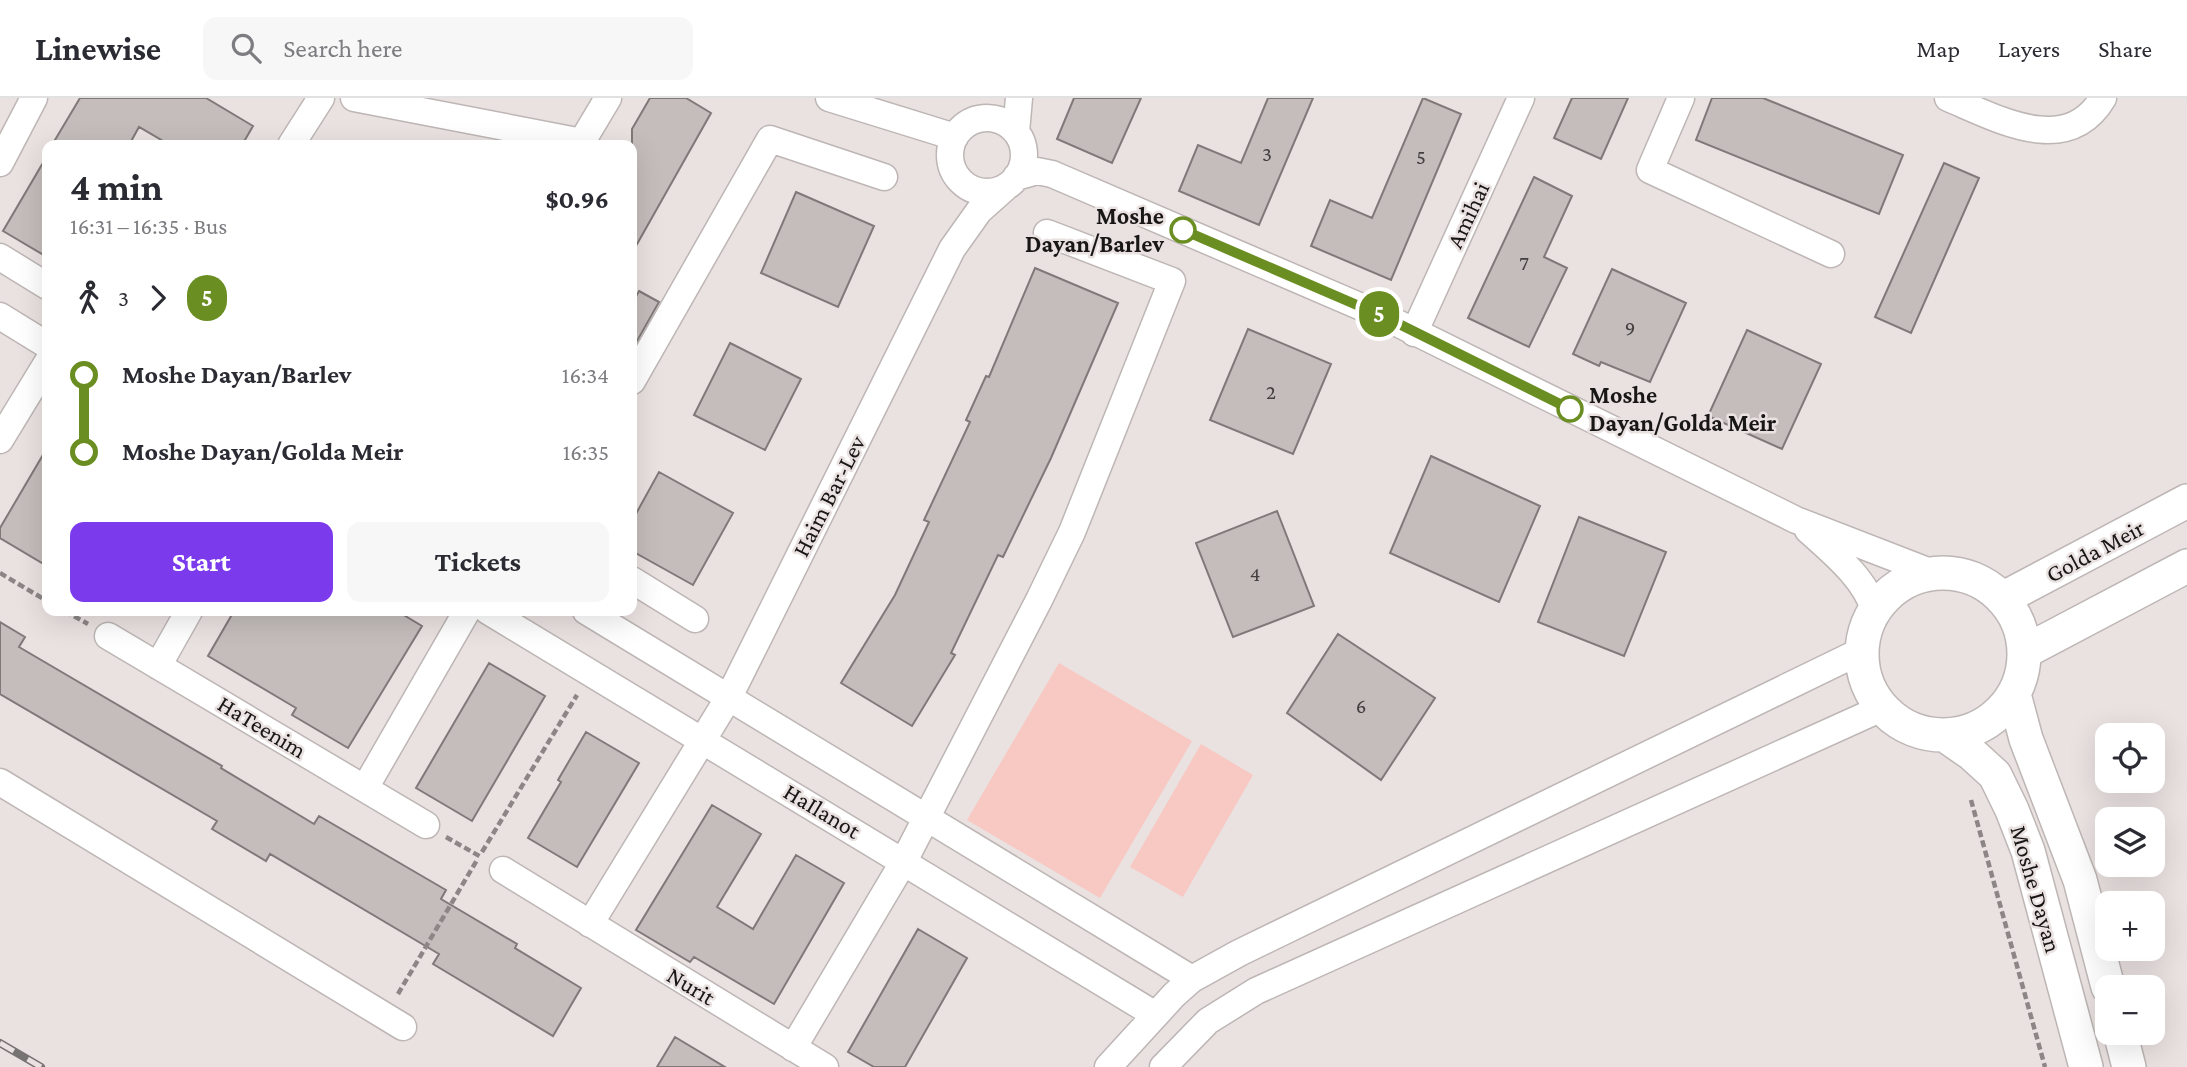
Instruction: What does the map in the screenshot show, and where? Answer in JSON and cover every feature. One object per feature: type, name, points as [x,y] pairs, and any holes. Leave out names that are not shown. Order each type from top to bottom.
[{"type":"main road","name":"Golda Meir","points":[[2002,599],[2187,501]]},
{"type":"main road","points":[[2024,652],[2187,566]]},
{"type":"main road","points":[[1933,573],[1959,575],[1982,583],[2002,599],[2014,615],[2024,652],[2022,674],[2014,694],[2001,712],[1970,731],[1946,736],[1922,733],[1900,724],[1882,708],[1870,691],[1863,671],[1861,651],[1865,629],[1874,610],[1889,592],[1909,580],[1933,573]]},
{"type":"main road","name":"Moshe Dayan","points":[[2014,694],[2026,739],[2080,880],[2105,975]]},
{"type":"main road","name":"Moshe Dayan","points":[[1946,736],[1996,775],[2012,810],[2028,851],[2086,1067]]},
{"type":"main road","points":[[2123,1045],[2129,1067]]},
{"type":"street","points":[[0,163],[34,98]]},
{"type":"street","points":[[294,140],[321,98]]},
{"type":"street","points":[[354,98],[561,140]]},
{"type":"street","points":[[583,140],[608,98]]},
{"type":"street","points":[[829,98],[961,131],[988,118],[1008,125],[1052,174]]},
{"type":"street","points":[[1003,98],[961,131],[951,149],[951,162],[956,174],[973,189],[985,192],[1037,171],[1052,174],[1387,318],[1796,520],[1933,573]]},
{"type":"street","points":[[1012,182],[1023,164],[1019,98]]},
{"type":"street","name":"Amihai","points":[[1414,332],[1521,98]]},
{"type":"street","points":[[1681,98],[1650,170],[1831,254]]},
{"type":"street","points":[[1948,98],[2022,127],[2048,131],[2072,128],[2093,115],[2104,98]]},
{"type":"street","points":[[637,372],[770,139],[884,177]]},
{"type":"street","name":"Haim Bar-Lev","points":[[952,250],[958,195],[956,174]]},
{"type":"street","name":"Haim Bar-Lev","points":[[703,740],[729,697],[952,250],[979,211],[1012,182]]},
{"type":"street","points":[[793,1048],[904,861],[1003,673],[1072,532],[1172,281],[1046,233]]},
{"type":"street","points":[[0,257],[42,283]]},
{"type":"street","points":[[0,316],[42,342]]},
{"type":"street","points":[[0,440],[42,371]]},
{"type":"street","points":[[1796,520],[1854,577],[1867,593],[1874,610]]},
{"type":"street","points":[[637,583],[695,619]]},
{"type":"street","points":[[158,666],[186,616]]},
{"type":"street","points":[[365,788],[464,616]]},
{"type":"street","name":"HaIlanot","points":[[496,616],[1154,1014]]},
{"type":"street","name":"HaIlanot","points":[[594,616],[1192,979]]},
{"type":"street","name":"HaTeenim","points":[[107,636],[426,825]]},
{"type":"street","points":[[1108,1067],[1154,1014],[1192,979],[1239,953],[1861,651]]},
{"type":"street","points":[[1163,1067],[1208,1021],[1256,991],[1882,708]]},
{"type":"street","points":[[590,924],[703,740]]},
{"type":"street","points":[[0,782],[394,1021]]},
{"type":"street","name":"Nurit","points":[[503,870],[825,1067]]},
{"type":"path","points":[[0,573],[42,598]]},
{"type":"path","points":[[394,1021],[479,856],[590,672]]},
{"type":"path","points":[[1971,800],[2045,1067]]},
{"type":"path","points":[[426,825],[503,870]]},
{"type":"shaded area","points":[[1059,663],[1192,741],[1100,898],[967,820]]},
{"type":"shaded area","points":[[1201,744],[1253,775],[1183,897],[1130,867]]},
{"type":"building","points":[[80,98],[206,98],[253,126],[245,140],[161,140],[139,127],[132,140],[55,140]]},
{"type":"building","points":[[650,98],[686,98],[711,113],[637,244],[637,140],[632,140],[632,129]]},
{"type":"building","points":[[1074,98],[1141,98],[1112,163],[1057,139]]},
{"type":"building","points":[[1268,98],[1313,98],[1259,225],[1179,191],[1198,145],[1241,163]]},
{"type":"building","points":[[1423,98],[1461,114],[1391,280],[1311,246],[1330,200],[1372,218]]},
{"type":"building","points":[[1572,98],[1628,98],[1601,159],[1554,138]]},
{"type":"building","points":[[1712,98],[1763,98],[1903,155],[1879,214],[1696,140]]},
{"type":"building","points":[[1944,163],[1979,178],[1911,333],[1875,317]]},
{"type":"building","points":[[42,165],[42,254],[3,231]]},
{"type":"building","points":[[1534,177],[1572,196],[1544,257],[1567,268],[1529,347],[1468,318]]},
{"type":"building","points":[[796,192],[874,226],[838,307],[761,273]]},
{"type":"building","points":[[1035,268],[1118,303],[1051,458],[1003,557],[998,555],[951,653],[955,655],[912,726],[841,683],[895,595],[929,522],[924,520],[970,422],[966,420],[986,376],[989,377]]},
{"type":"building","points":[[1612,269],[1686,303],[1650,382],[1601,362],[1599,366],[1573,354]]},
{"type":"building","points":[[639,291],[659,302],[637,341]]},
{"type":"building","points":[[1248,329],[1331,364],[1293,454],[1210,420]]},
{"type":"building","points":[[1747,330],[1821,364],[1782,449],[1708,416]]},
{"type":"building","points":[[730,343],[801,379],[765,450],[694,415]]},
{"type":"building","points":[[1431,456],[1540,506],[1499,602],[1390,553]]},
{"type":"building","points":[[42,457],[42,563],[0,538],[0,528]]},
{"type":"building","points":[[659,472],[733,513],[693,585],[637,554],[637,512]]},
{"type":"building","points":[[1277,511],[1314,606],[1233,637],[1196,543]]},
{"type":"building","points":[[1579,517],[1666,552],[1624,656],[1538,622]]},
{"type":"building","points":[[231,616],[405,616],[422,626],[348,748],[292,715],[296,708],[208,656]]},
{"type":"building","points":[[0,622],[25,637],[19,647],[222,766],[221,768],[314,824],[319,816],[446,890],[441,899],[517,944],[515,948],[581,988],[553,1036],[433,964],[439,954],[270,854],[266,861],[212,829],[217,821],[0,694]]},
{"type":"building","points":[[1338,634],[1435,698],[1381,780],[1287,713]]},
{"type":"building","points":[[489,663],[545,696],[472,821],[416,788]]},
{"type":"building","points":[[586,732],[639,763],[577,867],[528,838]]},
{"type":"building","points":[[712,805],[761,834],[717,907],[753,929],[796,855],[844,883],[774,1004],[694,957],[690,962],[636,930]]},
{"type":"building","points":[[918,929],[967,958],[905,1067],[874,1067],[848,1052]]},
{"type":"building","points":[[675,1037],[725,1067],[657,1067]]},
{"type":"railway","points":[[0,1043],[41,1067]]},
{"type":"bus line","name":"5","points":[[1183,230],[1387,318],[1570,409]]},
{"type":"place","name":"Moshe Dayan/Barlev","points":[[1183,230]]},
{"type":"place","name":"Moshe Dayan/Golda Meir","points":[[1570,409]]}]
